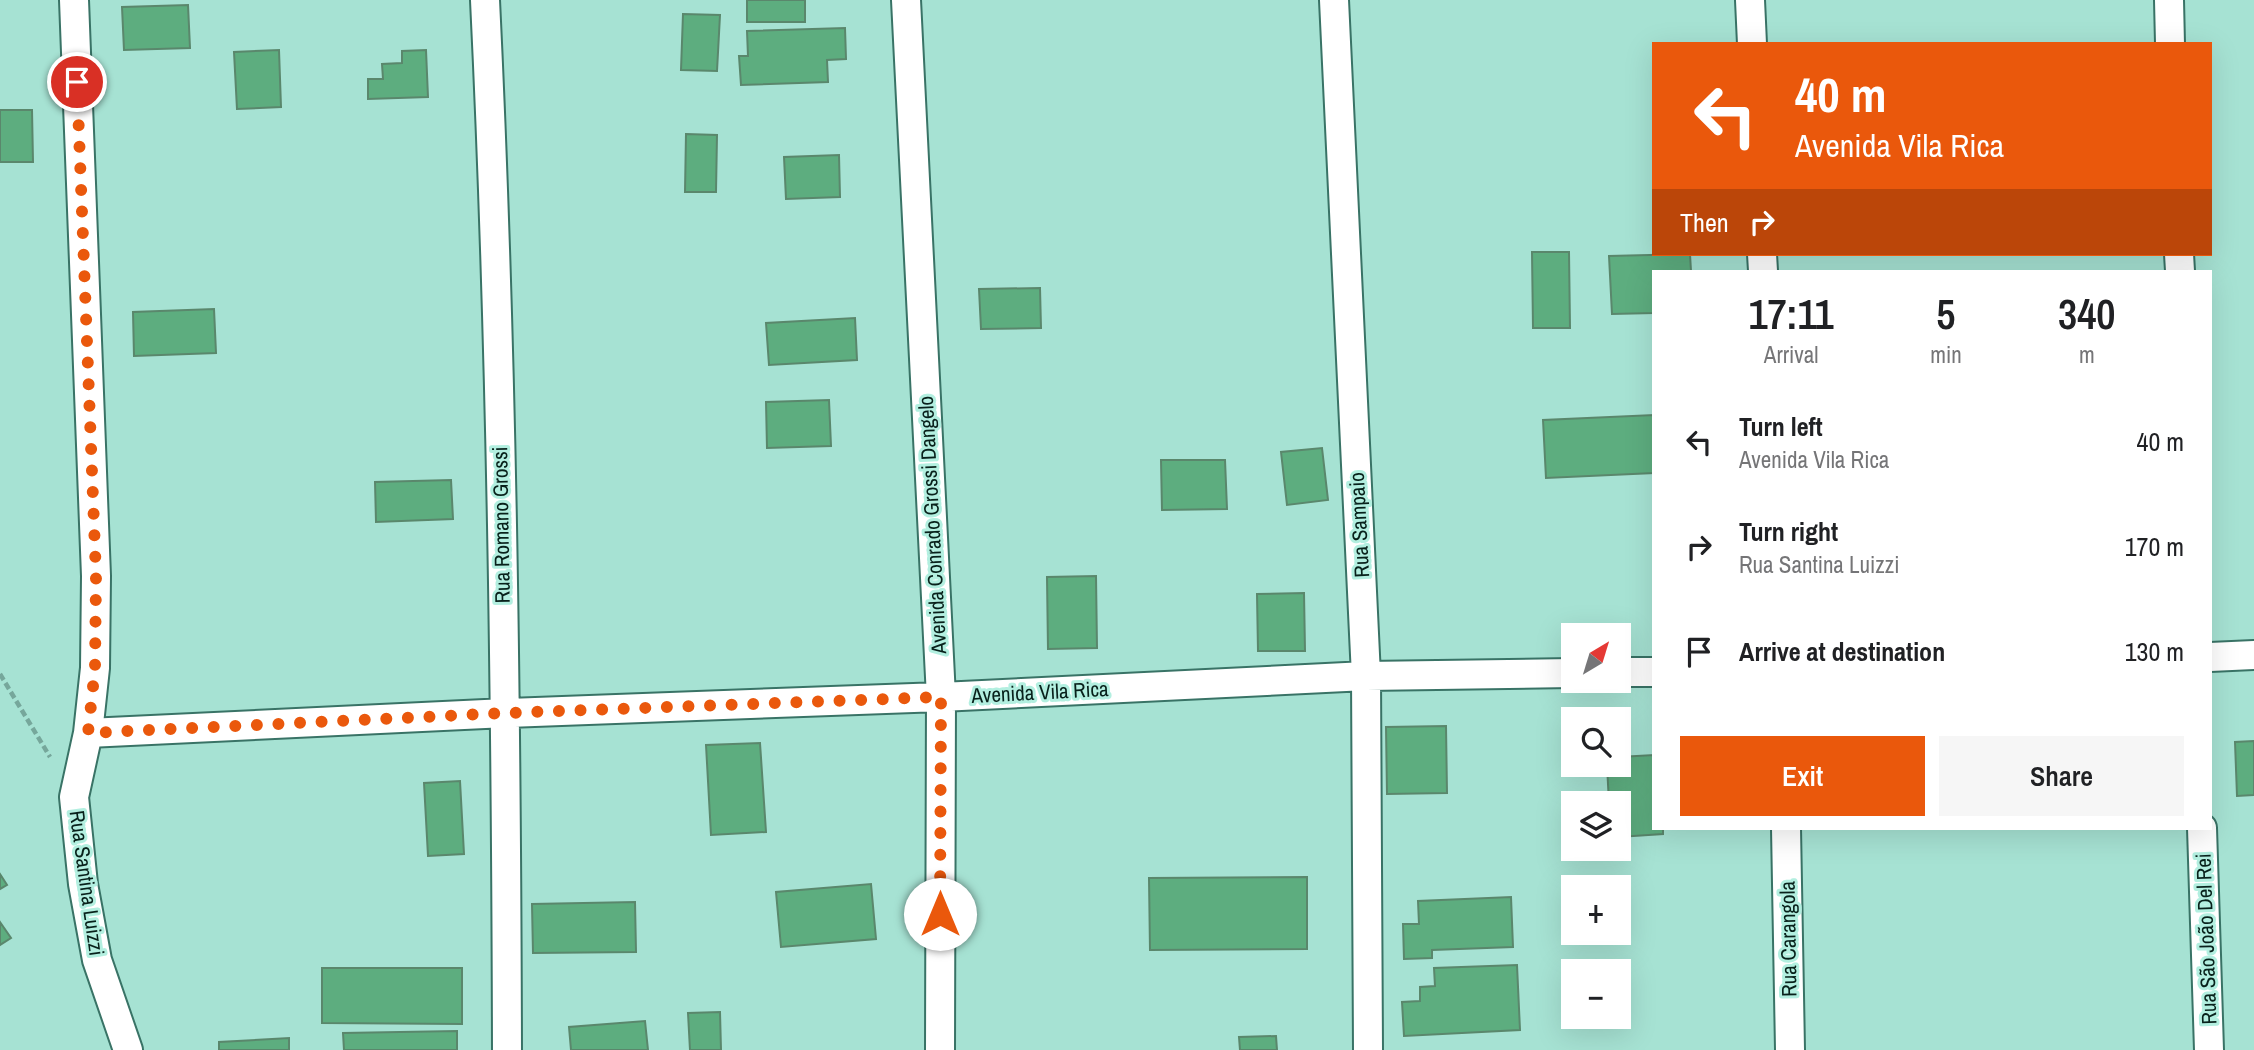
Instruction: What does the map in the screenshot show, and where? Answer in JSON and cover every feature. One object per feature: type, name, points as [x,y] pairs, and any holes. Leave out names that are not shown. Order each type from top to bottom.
[{"type":"street","name":"Rua Santina Luizzi","points":[[74,0],[96,576],[95,668],[88,733],[74,797],[83,884],[97,960],[128,1050]]},
{"type":"street","name":"Rua Romano Grossi","points":[[485,0],[492,142],[506,713],[508,1050]]},
{"type":"street","name":"Avenida Conrado Grossi Dangelo","points":[[906,0],[941,697],[940,1050]]},
{"type":"street","name":"Rua Sampaio","points":[[1334,0],[1366,676],[1368,1050]]},
{"type":"street","points":[[1750,0],[1752,42]]},
{"type":"street","points":[[2169,0],[2170,42]]},
{"type":"street","points":[[2212,657],[2254,655]]},
{"type":"street","points":[[1631,672],[1652,672]]},
{"type":"street","name":"Avenida Vila Rica","points":[[88,733],[1366,676],[1561,673]]},
{"type":"street","name":"Rua Carangola","points":[[1786,830],[1790,1050]]},
{"type":"street","name":"Rua São João Del Rei","points":[[2202,830],[2209,1050]]},
{"type":"path","points":[[0,674],[74,797]]},
{"type":"building","points":[[747,0],[805,0],[805,22],[747,22]]},
{"type":"building","points":[[188,5],[190,48],[124,50],[122,7]]},
{"type":"building","points":[[683,14],[720,15],[717,71],[681,70]]},
{"type":"building","points":[[845,28],[846,59],[827,60],[828,82],[741,85],[739,56],[748,56],[747,31]]},
{"type":"building","points":[[279,50],[281,107],[237,109],[234,52]]},
{"type":"building","points":[[426,50],[428,97],[368,99],[368,79],[383,79],[382,64],[402,63],[402,51]]},
{"type":"building","points":[[0,110],[32,110],[33,162],[0,162]]},
{"type":"building","points":[[686,134],[717,135],[716,192],[685,192]]},
{"type":"building","points":[[839,155],[840,197],[786,199],[784,157]]},
{"type":"building","points":[[1532,252],[1569,252],[1570,328],[1533,328]]},
{"type":"building","points":[[1609,256],[1690,256],[1691,270],[1652,270],[1652,313],[1612,314]]},
{"type":"building","points":[[1040,288],[1041,328],[981,329],[979,289]]},
{"type":"building","points":[[214,309],[216,353],[134,356],[133,312]]},
{"type":"building","points":[[855,318],[857,360],[769,365],[766,323]]},
{"type":"building","points":[[829,400],[831,446],[767,448],[766,402]]},
{"type":"building","points":[[1652,415],[1652,473],[1546,478],[1543,420]]},
{"type":"building","points":[[1322,448],[1328,500],[1287,505],[1281,452]]},
{"type":"building","points":[[1161,460],[1225,460],[1227,509],[1162,510]]},
{"type":"building","points":[[451,480],[453,519],[376,522],[375,482]]},
{"type":"building","points":[[1096,576],[1097,648],[1048,649],[1047,577]]},
{"type":"building","points":[[1304,593],[1305,651],[1258,651],[1257,594]]},
{"type":"building","points":[[1446,726],[1447,793],[1387,794],[1386,727]]},
{"type":"building","points":[[2254,741],[2254,795],[2237,796],[2235,742]]},
{"type":"building","points":[[760,743],[766,832],[711,835],[706,745]]},
{"type":"building","points":[[1652,755],[1652,830],[1663,830],[1663,834],[1631,836],[1631,791],[1608,791],[1608,777],[1631,777],[1631,756]]},
{"type":"building","points":[[460,781],[464,854],[428,856],[424,783]]},
{"type":"building","points":[[0,874],[7,885],[0,889]]},
{"type":"building","points":[[1307,877],[1307,949],[1150,950],[1149,878]]},
{"type":"building","points":[[871,884],[876,939],[781,947],[776,892]]},
{"type":"building","points":[[1511,897],[1513,947],[1432,950],[1432,958],[1404,959],[1403,924],[1419,924],[1418,901]]},
{"type":"building","points":[[635,902],[636,952],[533,953],[532,904]]},
{"type":"building","points":[[0,922],[11,938],[0,945]]},
{"type":"building","points":[[1517,965],[1520,1030],[1404,1036],[1402,1002],[1420,1001],[1420,987],[1435,986],[1434,968]]},
{"type":"building","points":[[322,968],[462,968],[462,1024],[322,1023]]},
{"type":"building","points":[[720,1012],[721,1050],[690,1050],[688,1013]]},
{"type":"building","points":[[645,1021],[648,1050],[571,1050],[569,1027]]},
{"type":"building","points":[[457,1031],[457,1050],[344,1050],[343,1033]]},
{"type":"building","points":[[1276,1036],[1277,1050],[1240,1050],[1239,1037]]},
{"type":"building","points":[[289,1038],[289,1050],[219,1050],[219,1042]]},
{"type":"route","points":[[77,82],[96,576],[95,668],[88,733],[506,713],[941,697],[940,914]]}]
